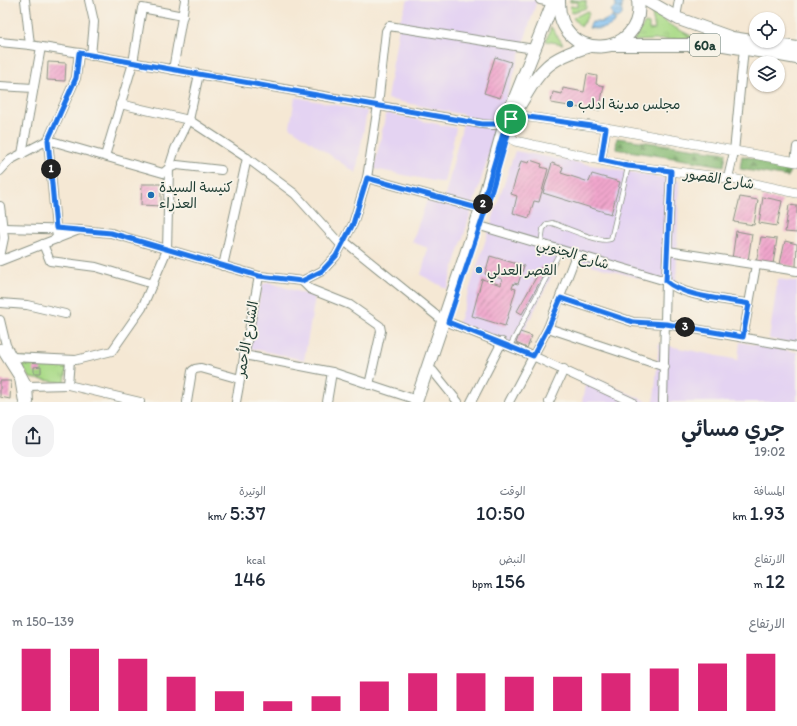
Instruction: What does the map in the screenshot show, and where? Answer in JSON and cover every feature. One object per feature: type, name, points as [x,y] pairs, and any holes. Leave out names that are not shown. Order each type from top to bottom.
[{"type":"main road","points":[[555,1],[563,25],[570,35],[580,42],[590,46],[601,47],[612,45],[623,39],[632,30],[637,20],[639,8],[638,0]]},
{"type":"main road","name":"60a","points":[[646,0],[676,17],[732,38],[797,48]]},
{"type":"main road","points":[[419,401],[507,127],[534,49],[555,1]]},
{"type":"main road","name":"60a","points":[[612,45],[696,44],[744,48],[797,58]]},
{"type":"main road","points":[[419,401],[433,371],[445,321],[480,226],[507,127],[529,88],[547,65],[566,53],[590,46]]},
{"type":"street","points":[[25,0],[30,45]]},
{"type":"street","points":[[89,0],[94,22],[91,56]]},
{"type":"street","points":[[173,70],[185,0]]},
{"type":"street","points":[[540,0],[555,1]]},
{"type":"street","points":[[676,17],[679,0]]},
{"type":"street","points":[[105,156],[133,63],[142,8],[183,16]]},
{"type":"street","points":[[4,228],[56,228],[111,233],[259,276],[302,281],[322,271],[336,256],[353,224],[367,178],[378,105],[386,31],[389,26],[534,49]]},
{"type":"street","points":[[0,42],[79,53],[482,124],[507,127]]},
{"type":"street","points":[[22,154],[32,88],[41,47]]},
{"type":"street","points":[[728,178],[734,152],[744,48]]},
{"type":"street","points":[[57,239],[48,140],[76,78],[79,53]]},
{"type":"street","points":[[12,357],[76,360],[112,352],[142,308],[168,250],[169,168],[175,149],[188,120],[199,74]]},
{"type":"street","points":[[0,86],[32,88]]},
{"type":"street","points":[[120,104],[188,120],[247,158],[295,194],[343,243],[445,321],[502,342],[632,402]]},
{"type":"street","name":"شارع القصور","points":[[796,162],[606,128],[522,116],[507,127],[515,141],[628,166],[728,178],[797,193]]},
{"type":"street","points":[[601,160],[606,128]]},
{"type":"street","points":[[0,171],[10,160],[48,140],[163,173],[169,168],[177,165],[221,170]]},
{"type":"street","points":[[796,162],[797,148]]},
{"type":"street","points":[[223,266],[247,158]]},
{"type":"street","points":[[663,402],[671,171]]},
{"type":"street","points":[[367,178],[481,209]]},
{"type":"street","points":[[0,206],[4,228],[4,238],[0,257]]},
{"type":"street","name":"شارع الجنوبي","points":[[480,226],[666,281],[673,288],[685,292],[749,304]]},
{"type":"street","points":[[0,262],[79,230]]},
{"type":"street","points":[[43,244],[50,261],[96,267],[153,284]]},
{"type":"street","points":[[668,251],[797,271]]},
{"type":"street","points":[[509,402],[548,328],[561,298],[576,255]]},
{"type":"street","points":[[743,337],[756,265]]},
{"type":"street","name":"الشارع الأحمر","points":[[236,402],[259,276]]},
{"type":"street","points":[[302,281],[310,290],[350,305],[380,326],[381,331],[369,385]]},
{"type":"street","points":[[561,298],[633,322],[666,324],[797,347]]},
{"type":"street","points":[[0,303],[27,305],[65,314]]},
{"type":"street","points":[[0,320],[6,345],[28,386],[29,402]]},
{"type":"street","points":[[548,328],[665,367]]},
{"type":"street","points":[[471,402],[502,342]]},
{"type":"street","points":[[0,350],[19,378],[23,402]]},
{"type":"street","points":[[244,355],[332,372],[419,401]]},
{"type":"street","points":[[68,385],[70,360]]},
{"type":"street","points":[[187,402],[192,372],[195,369],[201,368],[240,379]]},
{"type":"street","points":[[550,402],[564,370]]},
{"type":"street","points":[[433,371],[458,402]]},
{"type":"street","points":[[327,402],[332,372]]},
{"type":"street","points":[[28,386],[59,387],[68,385],[140,402]]},
{"type":"lane","points":[[541,244],[543,229],[547,224],[552,223],[599,239],[607,241],[611,239],[628,166]]},
{"type":"lane","points":[[510,346],[561,250]]},
{"type":"shaded area","points":[[408,0],[537,0],[447,289],[421,275],[428,248],[412,242],[427,200],[443,204],[465,115],[387,99],[400,20]]},
{"type":"shaded area","points":[[295,97],[367,111],[356,173],[290,127]]},
{"type":"shaded area","points":[[386,113],[456,128],[444,183],[374,169]]},
{"type":"shaded area","points":[[515,151],[679,181],[676,288],[561,257],[513,353],[457,327]]},
{"type":"shaded area","points":[[778,279],[797,282],[797,344],[769,339]]},
{"type":"shaded area","points":[[268,282],[315,297],[304,360],[250,348],[262,285]]},
{"type":"shaded area","points":[[740,342],[797,352],[797,402],[654,402],[659,344],[738,360]]},
{"type":"shaded area","points":[[587,375],[648,402],[582,402]]},
{"type":"green space","points":[[570,0],[586,1],[586,8],[571,13],[570,6],[578,7],[578,2],[570,2]]},
{"type":"green space","points":[[651,10],[670,25],[695,38],[633,41],[645,23],[649,24],[649,30],[655,29]]},
{"type":"green space","points":[[587,11],[589,14],[581,27],[573,18]]},
{"type":"green space","points":[[551,27],[563,44],[546,41]]},
{"type":"green space","points":[[617,138],[726,153],[724,166],[616,149]]},
{"type":"green space","points":[[742,156],[791,165],[788,177],[740,169]]},
{"type":"green space","points":[[18,358],[68,361],[65,383],[30,378]]},
{"type":"water","points":[[615,0],[622,0],[622,9],[619,7],[622,11],[622,15],[618,18],[613,17],[611,10],[616,7]]},
{"type":"water","points":[[611,17],[616,20],[606,28],[589,28],[592,22],[602,22]]},
{"type":"building","points":[[495,57],[511,62],[500,98],[484,93]]},
{"type":"building","points":[[48,62],[66,63],[65,81],[47,80]]},
{"type":"building","points":[[587,74],[597,76],[596,84],[604,86],[599,111],[551,103],[553,92],[562,94],[563,88],[584,92]]},
{"type":"building","points":[[530,160],[542,164],[541,167],[548,169],[539,202],[534,201],[529,218],[513,213],[517,196],[511,194],[521,161],[529,163]]},
{"type":"building","points":[[552,163],[563,167],[561,173],[589,182],[592,174],[620,182],[611,214],[543,193]]},
{"type":"building","name":"كنيسة السيدة العذراء","points":[[142,184],[161,184],[161,206],[141,205]]},
{"type":"building","points":[[740,197],[758,200],[754,225],[734,222]]},
{"type":"building","points":[[763,197],[782,201],[777,226],[759,223]]},
{"type":"building","points":[[789,205],[797,206],[797,233],[785,232]]},
{"type":"building","points":[[736,231],[752,234],[748,261],[732,259]]},
{"type":"building","points":[[761,237],[777,239],[773,264],[756,263]]},
{"type":"building","points":[[785,241],[797,244],[796,267],[780,264]]},
{"type":"building","points":[[490,256],[524,266],[518,284],[514,283],[512,288],[516,289],[505,326],[472,316],[482,279],[501,285],[502,279],[485,274]]},
{"type":"building","points":[[542,267],[547,269],[522,314],[517,311]]},
{"type":"building","points":[[520,332],[532,336],[527,348],[516,343]]},
{"type":"building","points":[[41,366],[41,373],[34,373],[34,367]]},
{"type":"building","points":[[0,381],[11,381],[10,399],[0,397]]},
{"type":"place","name":"مجلس مدينة ادلب","points":[[570,104]]},
{"type":"place","name":"كنيسة السيدة العذراء","points":[[151,195]]},
{"type":"place","name":"القصر العدلي","points":[[479,270]]},
{"type":"route","points":[[79,53],[482,124],[500,124],[511,119],[522,116],[606,128],[601,160],[628,166],[671,171],[666,281],[673,288],[685,292],[749,304],[743,337],[666,324],[633,322],[561,298],[548,328],[533,356],[502,342],[448,322],[492,190],[508,134],[504,130],[481,209],[367,178],[353,224],[336,256],[322,271],[302,281],[259,276],[111,233],[56,228],[48,140],[76,78],[79,53]]}]
